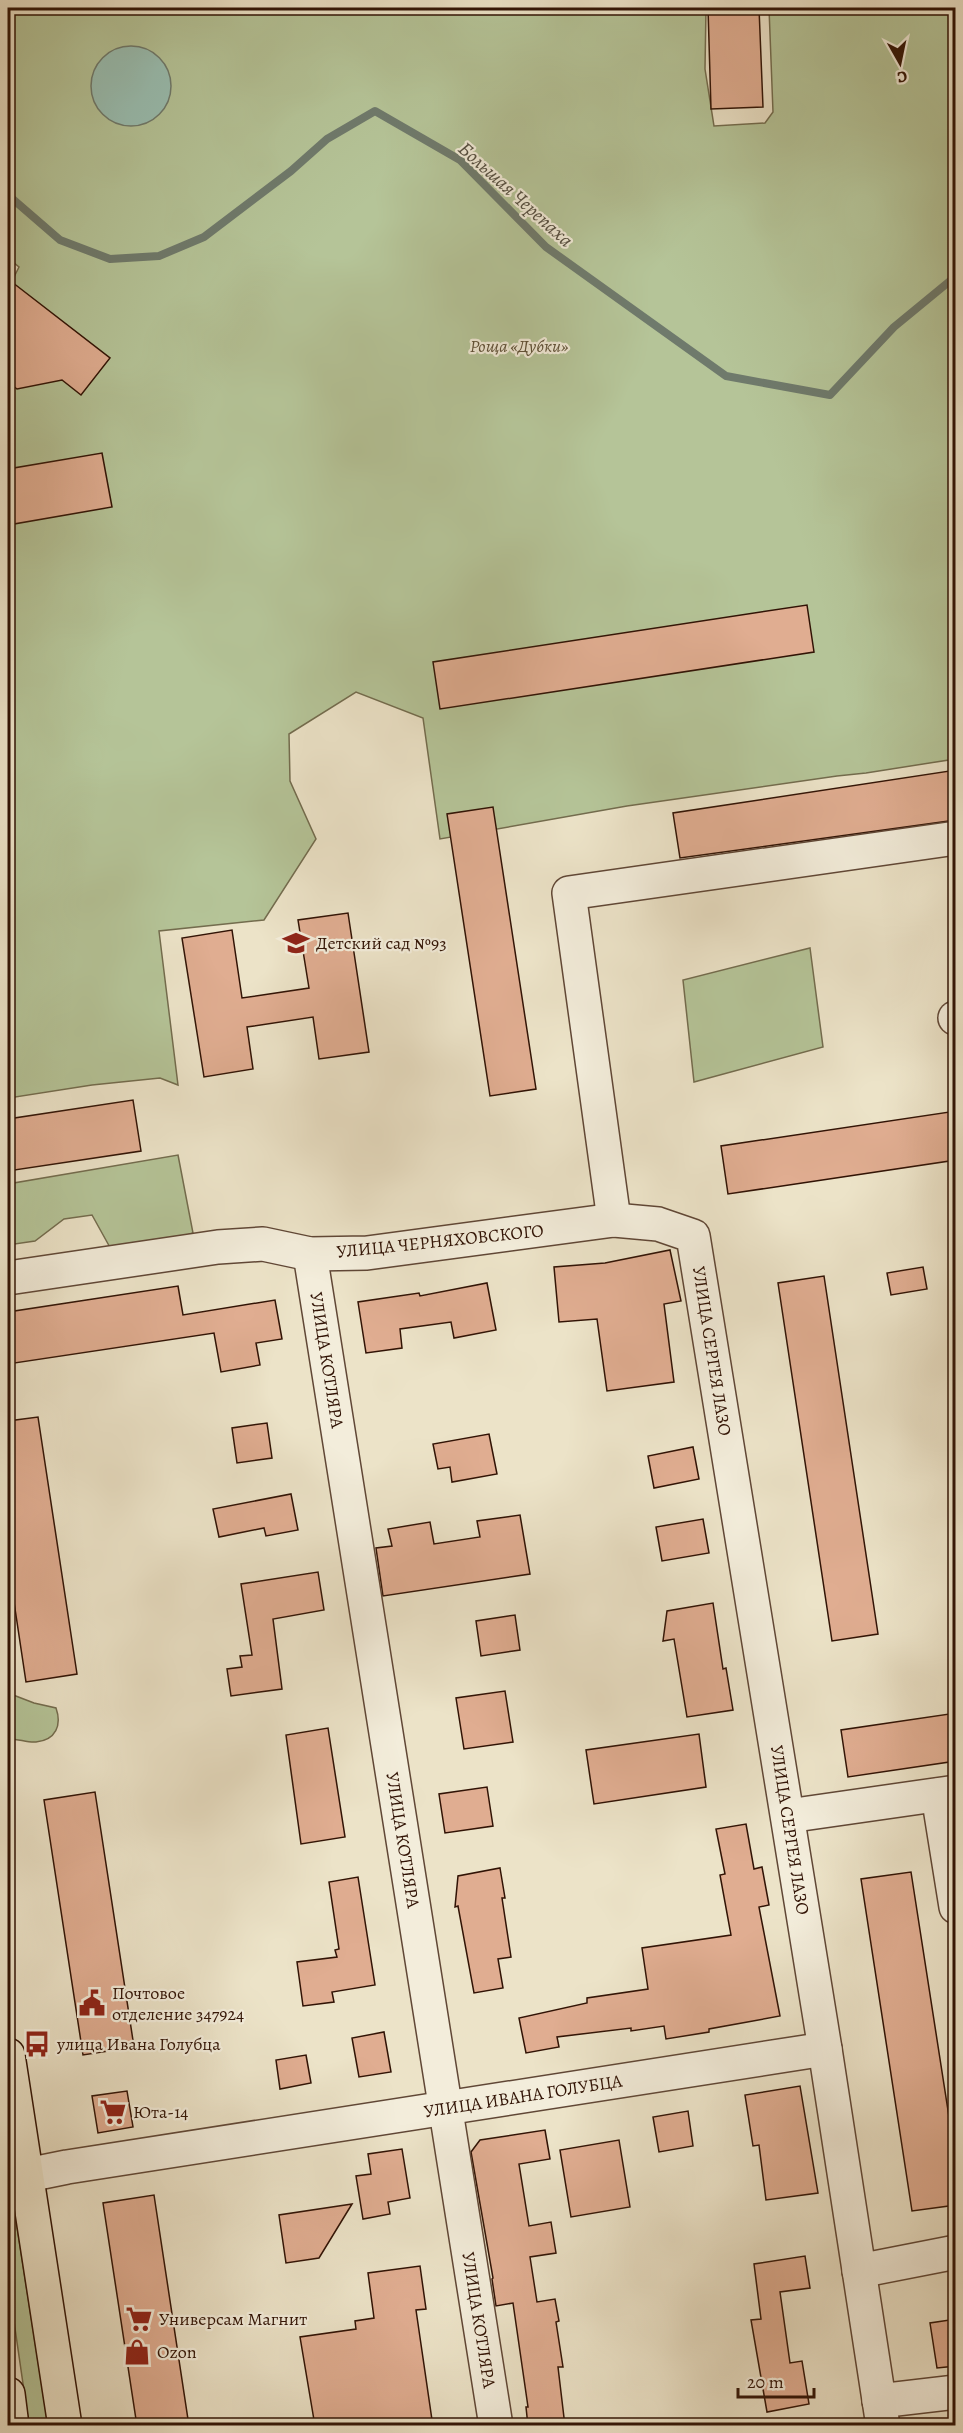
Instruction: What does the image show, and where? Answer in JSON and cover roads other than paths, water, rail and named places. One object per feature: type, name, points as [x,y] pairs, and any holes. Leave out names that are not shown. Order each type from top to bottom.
[{"type":"main road","points":[[8,2055],[17,2177],[65,2426]]},
{"type":"main road","points":[[8,2394],[12,2426]]},
{"type":"street","points":[[614,1220],[569,893],[956,838]]},
{"type":"street","name":"УЛИЦА ЧЕРНЯХОВСКОГО","points":[[8,1278],[218,1247],[263,1244],[310,1254],[367,1253],[614,1220],[658,1224],[693,1236]]},
{"type":"street","name":"УЛИЦА СЕРГЕЯ ЛАЗО","points":[[693,1236],[788,1816],[881,2413]]},
{"type":"street","name":"УЛИЦА КОТЛЯРА","points":[[310,1254],[496,2426]]},
{"type":"street","points":[[788,1816],[947,1793],[956,1907]]},
{"type":"street","name":"УЛИЦА ИВАНА ГОЛУБЦА","points":[[17,2177],[67,2167],[825,2049]]},
{"type":"street","points":[[859,2271],[956,2252]]},
{"type":"street","points":[[881,2413],[956,2392]]},
{"type":"water","points":[[123,46],[139,46],[160,57],[171,78],[171,94],[160,115],[139,126],[123,126],[109,120],[97,108],[91,94],[91,78],[97,64],[109,52]]},
{"type":"waterway","name":"Большая Черепаха","points":[[8,195],[60,240],[110,259],[159,256],[204,237],[291,171],[327,139],[375,111],[460,160],[546,247],[726,376],[830,395],[894,327],[956,276]]},
{"type":"place","name":"Детский сад №93","points":[[296,943]]},
{"type":"place","name":"Почтовое отделение 347924","points":[[92,2003]]},
{"type":"place","name":"улица Ивана Голубца","points":[[37,2044]]},
{"type":"place","name":"Юта-14","points":[[113,2112]]},
{"type":"place","name":"Универсам Магнит","points":[[139,2319]]},
{"type":"place","name":"Ozon","points":[[137,2352]]},
{"type":"park label","name":"Роща «Дубки»","points":[[519,346]]}]
